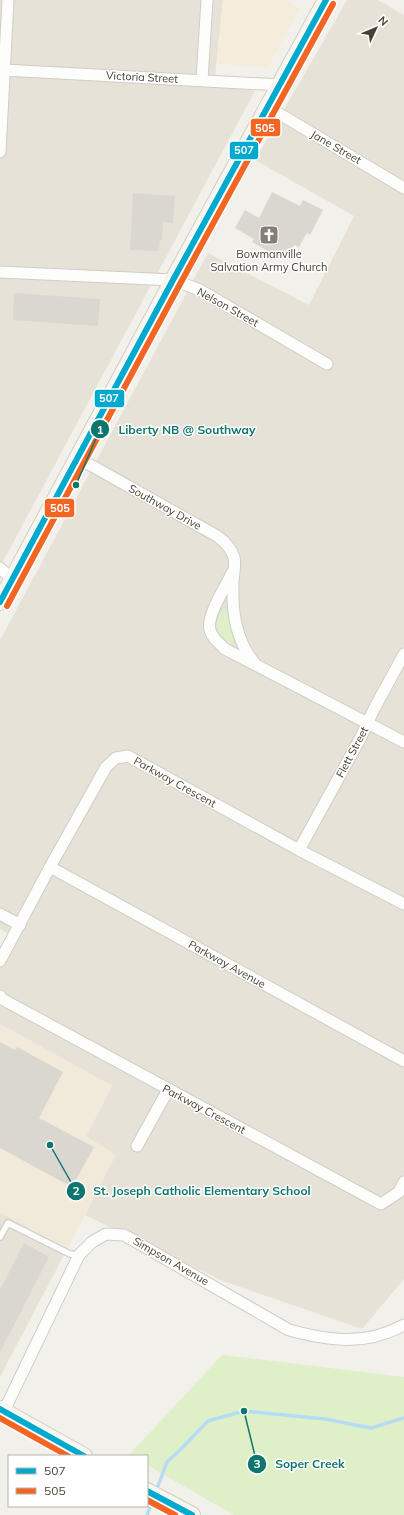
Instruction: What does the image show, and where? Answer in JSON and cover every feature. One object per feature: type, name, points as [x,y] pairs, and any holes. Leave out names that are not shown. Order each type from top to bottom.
[{"type":"main road","points":[[0,602],[173,280],[281,85],[326,0]]},
{"type":"main road","points":[[2,1410],[82,1455]]},
{"type":"main road","points":[[148,1492],[192,1515]]},
{"type":"street","points":[[0,152],[8,0]]},
{"type":"street","points":[[202,80],[207,0]]},
{"type":"street","name":"Victoria Street","points":[[4,70],[281,85]]},
{"type":"street","name":"Jane Street","points":[[268,107],[404,188]]},
{"type":"street","name":"Nelson Street","points":[[0,272],[173,280],[200,290],[327,364]]},
{"type":"street","name":"Southway Drive","points":[[78,458],[217,536],[225,542],[234,557],[232,603],[234,619],[244,648],[256,665]]},
{"type":"street","points":[[0,568],[12,579]]},
{"type":"street","name":"Southway Drive","points":[[233,570],[210,616],[209,629],[212,636],[225,649],[404,742]]},
{"type":"street","name":"Flett Street","points":[[299,850],[404,654]]},
{"type":"street","name":"Parkway Crescent","points":[[0,961],[50,867],[106,768],[116,758],[128,756],[299,850],[404,904]]},
{"type":"street","name":"Parkway Avenue","points":[[50,867],[404,1061]]},
{"type":"street","points":[[0,914],[20,925]]},
{"type":"street","name":"Parkway Crescent","points":[[0,996],[2,999],[168,1090],[381,1204],[399,1192],[404,1182]]},
{"type":"street","points":[[137,1146],[168,1090]]},
{"type":"street","name":"Simpson Avenue","points":[[2,1410],[79,1255],[92,1242],[106,1234],[124,1235],[289,1330],[314,1337],[338,1340],[370,1338],[394,1331],[404,1325]]},
{"type":"lane","points":[[0,1237],[8,1223],[70,1254],[79,1255]]},
{"type":"shaded area","points":[[0,0],[223,0],[214,86],[255,91],[0,567]]},
{"type":"shaded area","points":[[223,0],[286,0],[300,8],[268,67],[217,64]]},
{"type":"shaded area","points":[[347,0],[378,0],[404,15],[404,1279],[362,1329],[223,1281],[85,1215],[115,1155],[86,1136],[112,1086],[0,1024],[0,948],[8,934],[0,929],[0,640],[208,253],[309,305],[354,216],[255,160]]},
{"type":"shaded area","points":[[0,1024],[112,1086],[86,1136],[116,1155],[67,1249],[0,1212]]},
{"type":"shaded area","points":[[0,1212],[67,1249],[0,1377]]},
{"type":"green space","points":[[223,610],[227,611],[233,639],[232,643],[228,644],[221,637],[217,623]]},
{"type":"green space","points":[[222,1355],[404,1377],[404,1515],[234,1515],[148,1466],[148,1455],[129,1455]]},
{"type":"building","points":[[272,192],[300,206],[303,200],[323,210],[310,235],[307,233],[299,247],[294,245],[288,256],[278,250],[275,255],[252,242],[254,239],[235,228],[245,210],[259,218]]},
{"type":"building","points":[[133,193],[175,196],[173,223],[163,222],[162,240],[160,240],[159,251],[130,250]]},
{"type":"building","points":[[14,293],[100,299],[98,326],[13,320]]},
{"type":"building","points":[[0,1042],[15,1050],[17,1047],[63,1072],[39,1118],[94,1147],[72,1187],[0,1148]]},
{"type":"building","points":[[24,1243],[49,1257],[0,1352],[0,1290]]},
{"type":"waterway","points":[[156,1491],[167,1462],[208,1421],[244,1411],[325,1419],[371,1428],[404,1418]]},
{"type":"waterway","points":[[147,1515],[153,1499]]},
{"type":"transit line","name":"507","points":[[0,602],[173,280],[326,0]]},
{"type":"transit line","name":"505","points":[[7,606],[180,284],[333,4]]},
{"type":"transit line","name":"507","points":[[0,1409],[82,1455]]},
{"type":"transit line","name":"505","points":[[0,1418],[66,1455]]},
{"type":"transit line","name":"507","points":[[148,1492],[192,1515]]},
{"type":"transit line","name":"505","points":[[148,1501],[175,1515]]},
{"type":"place","name":"Bowmanville Salvation Army Church","points":[[269,235]]},
{"type":"place","name":"Liberty NB @ Southway","points":[[76,485]]},
{"type":"place","name":"St. Joseph Catholic Elementary School","points":[[50,1145]]},
{"type":"place","name":"Soper Creek","points":[[244,1411]]}]
